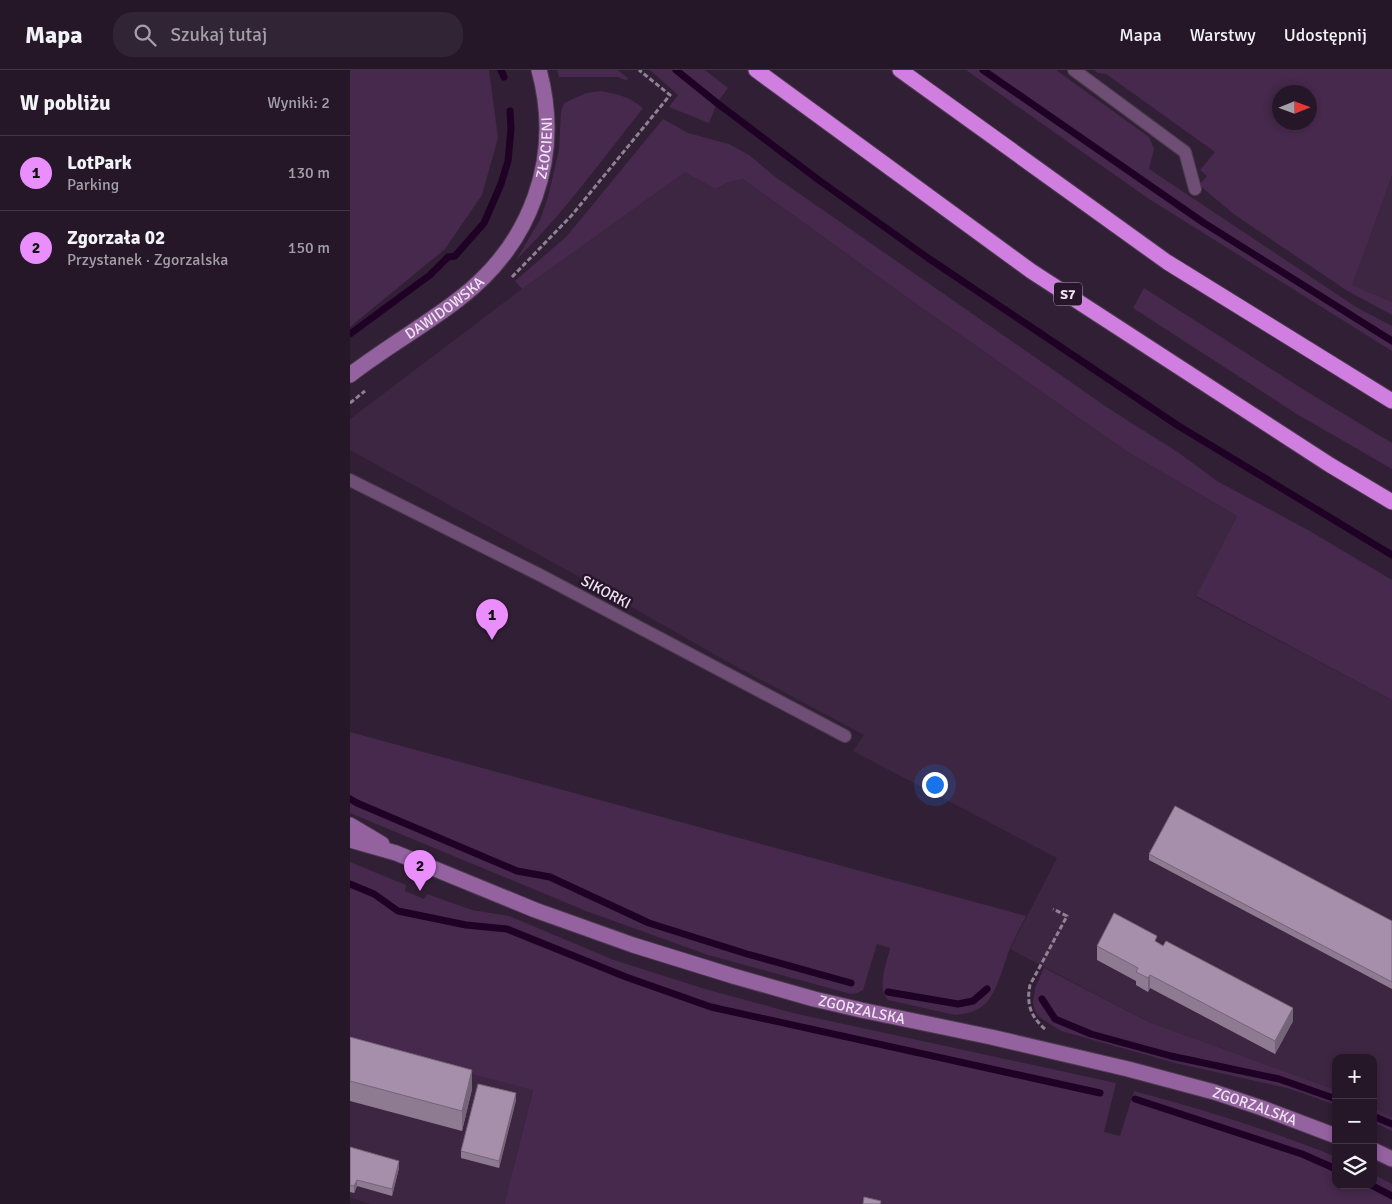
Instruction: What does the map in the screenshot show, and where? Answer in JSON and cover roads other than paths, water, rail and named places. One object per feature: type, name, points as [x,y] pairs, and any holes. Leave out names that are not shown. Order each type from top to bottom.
[{"type":"highway","name":"S7","points":[[756,70],[1031,271],[1330,465],[1392,502]]},
{"type":"highway","points":[[900,70],[1167,262],[1392,401]]},
{"type":"street","name":"ZŁOCIENI","points":[[524,223],[537,195],[546,152],[547,110],[539,70]]},
{"type":"street","name":"DAWIDOWSKA","points":[[350,375],[475,286],[493,268],[524,223]]},
{"type":"street","name":"ZGORZALSKA","points":[[350,825],[396,853]]},
{"type":"street","name":"ZGORZALSKA","points":[[350,840],[396,853],[553,916],[633,945],[733,976],[814,999],[1128,1069],[1230,1098],[1332,1135]]},
{"type":"street","points":[[1377,1152],[1392,1159]]},
{"type":"lane","points":[[1074,70],[1185,152],[1195,189]]},
{"type":"lane","name":"SIKORKI","points":[[350,480],[540,575],[845,736]]},
{"type":"waterway","points":[[501,70],[504,77]]},
{"type":"waterway","points":[[676,70],[820,181],[928,258],[1177,425],[1392,555]]},
{"type":"waterway","points":[[983,70],[1204,223],[1392,341]]},
{"type":"waterway","points":[[350,334],[430,275],[448,257],[455,256],[484,223],[501,184],[508,161],[511,129],[510,111]]},
{"type":"waterway","points":[[350,799],[517,871],[550,877],[649,923],[747,954],[851,983]]},
{"type":"waterway","points":[[350,884],[374,894],[398,911],[466,925],[507,929],[626,977],[711,1007],[1100,1093]]},
{"type":"waterway","points":[[888,992],[958,1004],[973,1001],[987,989]]},
{"type":"waterway","points":[[1042,999],[1055,1019],[1091,1034],[1171,1056],[1279,1079],[1332,1098]]},
{"type":"waterway","points":[[1135,1099],[1302,1154],[1332,1167]]},
{"type":"waterway","points":[[1377,1118],[1392,1124]]},
{"type":"waterway","points":[[1377,1188],[1392,1196]]},
{"type":"place","name":"LotPark","points":[[492,640]]},
{"type":"place","name":"Zgorzała 02","points":[[420,891]]}]
